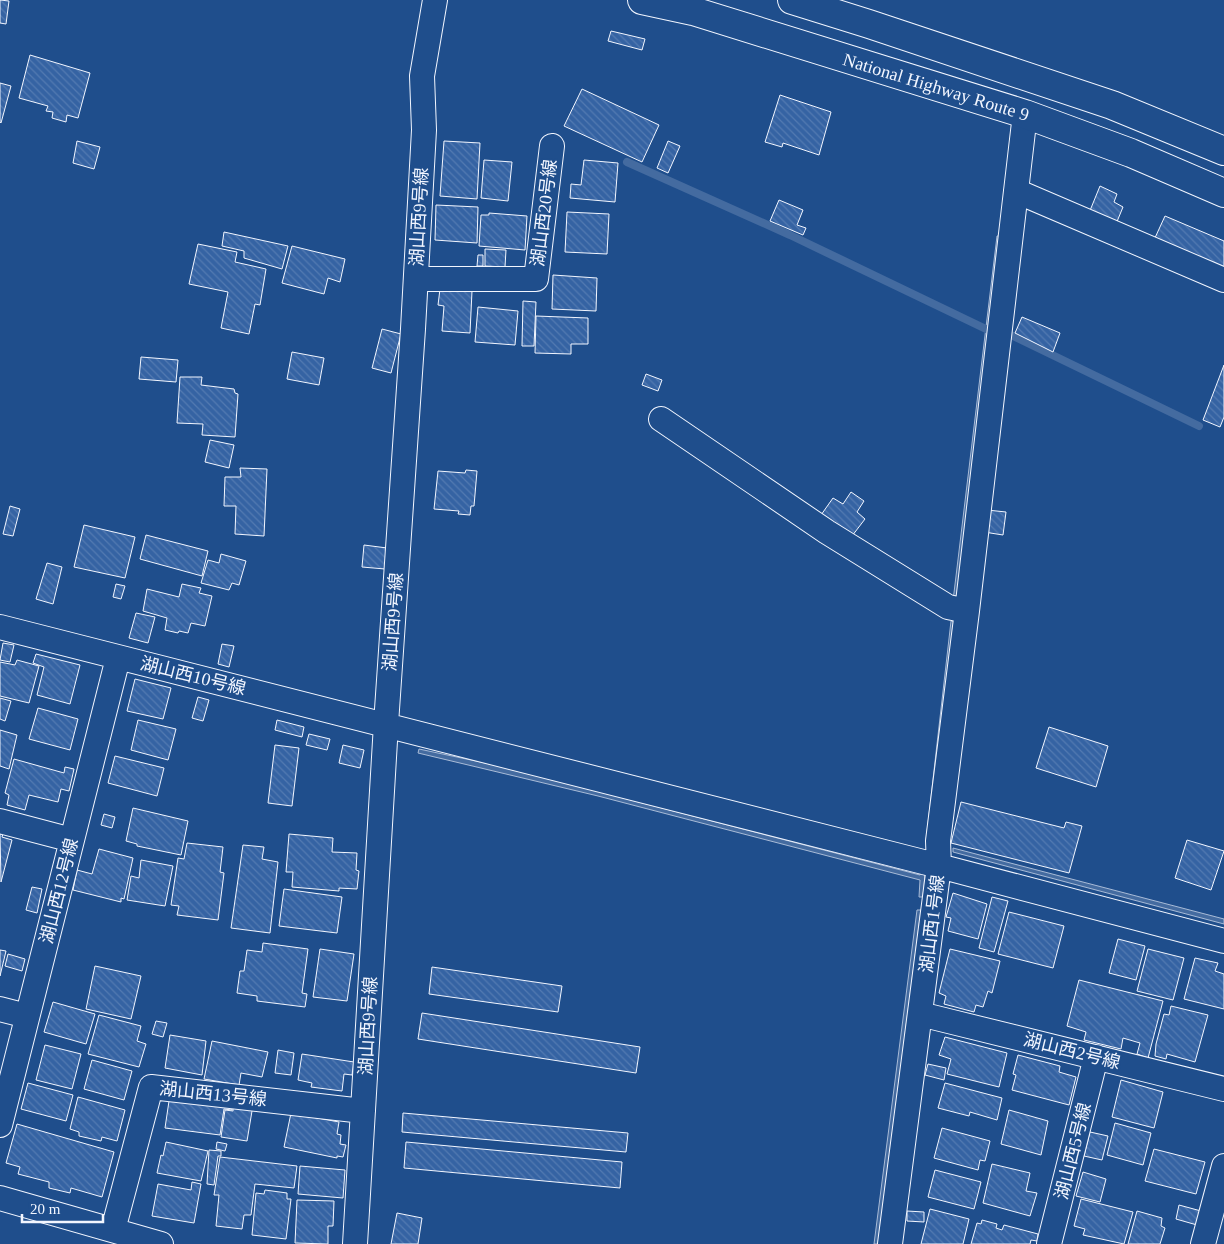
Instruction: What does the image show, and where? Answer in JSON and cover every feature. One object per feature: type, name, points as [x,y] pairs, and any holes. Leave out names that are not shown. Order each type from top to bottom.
[{"type":"highway","name":"National Highway Route 9","points":[[642,0],[693,12],[1024,114],[1131,153],[1224,193]]},
{"type":"highway","name":"National Highway Route 9","points":[[792,0],[1112,105],[1224,151]]},
{"type":"street","name":"湖山西9号線","points":[[355,1244],[386,724],[416,279],[424,130],[422,76],[434,0]]},
{"type":"street","points":[[939,866],[938,841],[967,611],[1024,114]]},
{"type":"street","name":"湖山西20号線","points":[[416,279],[536,279],[552,146]]},
{"type":"street","points":[[1016,191],[1224,280]]},
{"type":"street","points":[[661,419],[827,532],[948,607],[967,611]]},
{"type":"street","name":"湖山西10号線","points":[[0,627],[939,866]]},
{"type":"street","name":"湖山西12号線","points":[[0,1125],[118,658]]},
{"type":"street","points":[[0,821],[72,840]]},
{"type":"street","name":"湖山西1号線","points":[[890,1244],[939,866],[1224,941]]},
{"type":"street","points":[[0,1009],[28,1016]]},
{"type":"street","name":"湖山西2号線","points":[[920,1014],[1224,1089]]},
{"type":"street","name":"湖山西5号線","points":[[1049,1244],[1096,1057]]},
{"type":"street","name":"湖山西13号線","points":[[113,1230],[151,1087],[363,1111]]},
{"type":"street","points":[[1203,1244],[1224,1166]]},
{"type":"street","points":[[0,1198],[161,1244]]},
{"type":"water","points":[[997,236],[1001,236],[958,601],[953,601]]},
{"type":"water","points":[[951,621],[955,622],[929,841],[926,841]]},
{"type":"water","points":[[419,749],[504,767],[920,875],[921,873],[925,874],[923,897],[919,897],[920,880],[598,796],[418,753]]},
{"type":"water","points":[[953,848],[1224,919],[1224,924],[953,852]]},
{"type":"water","points":[[917,910],[921,910],[878,1244],[874,1244]]},
{"type":"building","points":[[0,0],[9,1],[6,24],[0,23]]},
{"type":"building","points":[[611,31],[645,39],[642,50],[608,41]]},
{"type":"building","points":[[30,55],[90,73],[78,118],[67,115],[66,122],[52,118],[53,112],[46,111],[48,106],[19,98]]},
{"type":"building","points":[[0,83],[11,86],[1,123],[0,122]]},
{"type":"building","points":[[582,89],[659,125],[642,162],[564,126]]},
{"type":"building","points":[[780,95],[831,112],[819,155],[783,143],[782,147],[765,142]]},
{"type":"building","points":[[77,141],[100,147],[94,169],[73,163]]},
{"type":"building","points":[[444,141],[480,143],[477,199],[440,196]]},
{"type":"building","points":[[668,141],[680,146],[668,173],[657,168]]},
{"type":"building","points":[[484,160],[512,162],[508,201],[481,198]]},
{"type":"building","points":[[584,160],[618,163],[615,202],[570,198],[571,184],[581,185]]},
{"type":"building","points":[[1100,186],[1117,194],[1114,202],[1123,207],[1116,224],[1089,213]]},
{"type":"building","points":[[779,200],[803,210],[797,225],[806,228],[803,235],[770,221]]},
{"type":"building","points":[[436,205],[478,207],[477,243],[435,240]]},
{"type":"building","points":[[567,212],[609,214],[607,254],[565,252]]},
{"type":"building","points":[[489,213],[527,216],[525,250],[479,246],[481,215],[489,215]]},
{"type":"building","points":[[1165,216],[1224,241],[1224,270],[1154,240]]},
{"type":"building","points":[[224,232],[288,246],[282,269],[244,258],[244,251],[222,246]]},
{"type":"building","points":[[198,244],[237,252],[235,262],[266,269],[260,305],[255,304],[249,334],[221,328],[228,292],[189,284]]},
{"type":"building","points":[[292,246],[345,259],[340,282],[328,278],[324,294],[282,283]]},
{"type":"building","points":[[485,249],[506,250],[505,267],[485,266]]},
{"type":"building","points":[[478,255],[483,255],[483,266],[477,266]]},
{"type":"building","points":[[553,275],[597,278],[596,311],[552,309]]},
{"type":"building","points":[[440,289],[472,291],[470,333],[442,331],[444,306],[438,305]]},
{"type":"building","points":[[523,301],[536,302],[534,346],[522,346]]},
{"type":"building","points":[[478,307],[518,311],[515,345],[475,342]]},
{"type":"building","points":[[536,316],[588,318],[588,344],[571,344],[571,354],[535,353]]},
{"type":"building","points":[[1022,317],[1060,333],[1053,352],[1015,333]]},
{"type":"building","points":[[382,329],[401,334],[391,373],[372,368]]},
{"type":"building","points":[[292,352],[324,358],[319,385],[287,379]]},
{"type":"building","points":[[141,357],[178,360],[176,382],[139,379]]},
{"type":"building","points":[[1224,365],[1224,417],[1220,427],[1203,420]]},
{"type":"building","points":[[646,374],[662,380],[658,391],[642,385]]},
{"type":"building","points":[[180,377],[202,377],[201,385],[234,389],[235,393],[238,394],[235,437],[202,435],[203,424],[177,423]]},
{"type":"building","points":[[210,440],[234,445],[229,468],[205,462]]},
{"type":"building","points":[[240,468],[267,469],[264,536],[235,534],[236,506],[224,506],[225,477],[241,477]]},
{"type":"building","points":[[466,470],[477,471],[474,506],[471,506],[470,515],[458,514],[459,511],[434,509],[438,471],[465,473]]},
{"type":"building","points":[[851,492],[864,501],[857,512],[865,519],[852,536],[821,515],[833,498],[843,504]]},
{"type":"building","points":[[10,506],[20,509],[13,536],[3,534]]},
{"type":"building","points":[[987,510],[1006,512],[1003,535],[984,532]]},
{"type":"building","points":[[84,525],[135,537],[125,578],[74,567]]},
{"type":"building","points":[[146,535],[208,551],[202,576],[140,559]]},
{"type":"building","points":[[364,545],[387,548],[385,569],[362,567]]},
{"type":"building","points":[[221,554],[246,561],[239,585],[232,583],[229,590],[201,583],[208,560],[219,563]]},
{"type":"building","points":[[47,563],[62,567],[53,604],[36,599]]},
{"type":"building","points":[[116,584],[125,586],[121,599],[113,597]]},
{"type":"building","points":[[182,584],[201,588],[199,593],[212,596],[205,626],[191,623],[188,633],[165,630],[167,618],[143,611],[147,589],[179,597]]},
{"type":"building","points":[[136,613],[155,617],[148,643],[129,638]]},
{"type":"building","points":[[3,643],[14,645],[10,662],[0,660]]},
{"type":"building","points":[[222,644],[234,646],[229,667],[218,664]]},
{"type":"building","points":[[36,654],[80,665],[70,704],[37,695],[44,667],[33,663]]},
{"type":"building","points":[[17,660],[39,666],[29,703],[0,696],[0,662],[15,665]]},
{"type":"building","points":[[135,679],[171,688],[163,719],[127,711]]},
{"type":"building","points":[[198,697],[209,700],[203,721],[192,718]]},
{"type":"building","points":[[0,698],[11,701],[5,721],[0,719]]},
{"type":"building","points":[[38,708],[78,719],[70,750],[29,739]]},
{"type":"building","points":[[138,720],[176,729],[168,760],[131,750]]},
{"type":"building","points":[[277,720],[304,727],[302,737],[275,730]]},
{"type":"building","points":[[1049,727],[1108,746],[1096,787],[1036,768]]},
{"type":"building","points":[[0,730],[17,735],[9,769],[0,766]]},
{"type":"building","points":[[309,734],[330,739],[327,750],[306,745]]},
{"type":"building","points":[[275,745],[299,748],[292,806],[268,803]]},
{"type":"building","points":[[343,745],[364,750],[360,768],[339,763]]},
{"type":"building","points":[[115,756],[164,768],[157,796],[108,783]]},
{"type":"building","points":[[14,759],[64,773],[65,767],[74,769],[69,791],[61,789],[58,802],[29,795],[25,810],[7,805],[9,795],[5,793]]},
{"type":"building","points":[[961,802],[1064,828],[1066,822],[1082,826],[1069,873],[951,843]]},
{"type":"building","points":[[133,808],[188,821],[181,855],[137,846],[137,844],[126,841]]},
{"type":"building","points":[[104,814],[115,817],[112,828],[101,825]]},
{"type":"building","points":[[0,834],[3,834],[2,837],[12,840],[1,882]]},
{"type":"building","points":[[289,834],[333,838],[332,852],[357,853],[356,870],[359,871],[357,889],[339,888],[339,891],[292,887],[293,872],[286,872]]},
{"type":"building","points":[[1187,840],[1224,851],[1211,890],[1175,878]]},
{"type":"building","points":[[187,843],[223,847],[220,872],[224,873],[218,920],[177,915],[179,906],[171,905],[178,858],[184,859]]},
{"type":"building","points":[[243,845],[264,847],[262,859],[278,862],[270,933],[231,928]]},
{"type":"building","points":[[99,849],[133,858],[124,899],[121,898],[121,902],[73,890],[77,870],[92,874]]},
{"type":"building","points":[[141,860],[173,866],[165,906],[127,900],[131,876],[139,878]]},
{"type":"building","points":[[32,887],[42,889],[37,913],[26,910]]},
{"type":"building","points":[[284,889],[342,897],[337,933],[279,926]]},
{"type":"building","points":[[953,893],[987,904],[978,939],[948,931],[951,918],[946,917]]},
{"type":"building","points":[[992,897],[1008,901],[994,952],[979,948]]},
{"type":"building","points":[[1009,912],[1064,926],[1053,968],[998,954]]},
{"type":"building","points":[[1118,939],[1145,946],[1136,980],[1109,973]]},
{"type":"building","points":[[263,943],[308,949],[302,993],[307,994],[305,1007],[257,1001],[257,996],[237,993],[240,971],[244,971],[247,950],[262,952]]},
{"type":"building","points":[[320,949],[354,954],[347,1001],[313,997]]},
{"type":"building","points":[[950,949],[1000,961],[992,993],[988,991],[983,1007],[976,1005],[974,1012],[944,1004],[946,996],[939,993]]},
{"type":"building","points":[[1148,949],[1184,958],[1173,1000],[1137,991]]},
{"type":"building","points":[[0,950],[6,951],[0,976]]},
{"type":"building","points":[[8,954],[25,959],[22,971],[5,966]]},
{"type":"building","points":[[1195,958],[1218,963],[1215,971],[1224,974],[1224,1009],[1184,999]]},
{"type":"building","points":[[95,966],[141,976],[131,1019],[86,1009]]},
{"type":"building","points":[[432,967],[562,986],[558,1012],[429,994]]},
{"type":"building","points":[[1079,980],[1163,1001],[1148,1058],[1137,1054],[1140,1043],[1123,1038],[1121,1049],[1084,1040],[1086,1032],[1067,1026]]},
{"type":"building","points":[[53,1002],[95,1014],[86,1044],[44,1032]]},
{"type":"building","points":[[1171,1006],[1208,1015],[1195,1062],[1167,1054],[1166,1059],[1155,1056],[1156,1044],[1164,1014],[1169,1015]]},
{"type":"building","points":[[422,1013],[640,1047],[636,1073],[418,1039]]},
{"type":"building","points":[[99,1015],[141,1026],[137,1041],[146,1044],[139,1067],[88,1054]]},
{"type":"building","points":[[156,1021],[167,1023],[163,1037],[152,1034]]},
{"type":"building","points":[[170,1035],[206,1041],[202,1075],[165,1068]]},
{"type":"building","points":[[945,1037],[1007,1053],[999,1087],[947,1074],[951,1059],[939,1055]]},
{"type":"building","points":[[212,1041],[268,1052],[262,1077],[241,1073],[239,1085],[204,1079]]},
{"type":"building","points":[[45,1045],[81,1054],[72,1089],[36,1080]]},
{"type":"building","points":[[278,1050],[294,1053],[291,1075],[275,1073]]},
{"type":"building","points":[[302,1054],[354,1062],[352,1075],[344,1074],[342,1091],[311,1087],[312,1083],[298,1080]]},
{"type":"building","points":[[1018,1055],[1060,1066],[1059,1072],[1076,1077],[1069,1105],[1012,1090],[1016,1075],[1013,1074]]},
{"type":"building","points":[[92,1060],[132,1071],[124,1100],[84,1089]]},
{"type":"building","points":[[928,1064],[946,1068],[944,1080],[925,1075]]},
{"type":"building","points":[[1121,1080],[1163,1092],[1154,1128],[1112,1117]]},
{"type":"building","points":[[28,1083],[73,1095],[66,1121],[21,1109]]},
{"type":"building","points":[[945,1083],[1002,1098],[997,1120],[970,1112],[969,1116],[938,1108]]},
{"type":"building","points":[[78,1097],[125,1110],[117,1141],[102,1137],[101,1141],[79,1136],[79,1132],[70,1129]]},
{"type":"building","points":[[169,1101],[232,1105],[232,1110],[224,1109],[220,1135],[165,1128]]},
{"type":"building","points":[[233,1103],[253,1105],[247,1141],[221,1137],[225,1110],[233,1111]]},
{"type":"building","points":[[1009,1110],[1048,1121],[1041,1155],[1001,1144]]},
{"type":"building","points":[[291,1113],[339,1122],[337,1134],[341,1135],[340,1144],[346,1145],[343,1157],[337,1156],[337,1158],[284,1147]]},
{"type":"building","points":[[403,1113],[628,1133],[626,1152],[402,1132]]},
{"type":"building","points":[[1115,1123],[1151,1133],[1143,1165],[1107,1155]]},
{"type":"building","points":[[17,1124],[114,1152],[102,1197],[71,1188],[70,1193],[49,1188],[49,1182],[18,1174],[20,1167],[6,1163]]},
{"type":"building","points":[[942,1128],[990,1141],[985,1161],[980,1160],[978,1170],[934,1158]]},
{"type":"building","points":[[1090,1132],[1108,1136],[1102,1160],[1084,1156]]},
{"type":"building","points":[[166,1142],[208,1151],[201,1181],[157,1173]]},
{"type":"building","points":[[217,1142],[227,1144],[225,1151],[216,1149]]},
{"type":"building","points":[[406,1142],[622,1162],[620,1188],[404,1168]]},
{"type":"building","points":[[1154,1149],[1205,1162],[1196,1194],[1145,1181]]},
{"type":"building","points":[[209,1150],[221,1151],[221,1156],[218,1156],[214,1185],[207,1184]]},
{"type":"building","points":[[220,1157],[297,1166],[294,1188],[255,1184],[251,1215],[244,1215],[242,1229],[216,1226],[219,1195],[214,1195]]},
{"type":"building","points":[[992,1164],[1030,1173],[1026,1191],[1037,1193],[1030,1216],[983,1203]]},
{"type":"building","points":[[300,1166],[345,1170],[343,1198],[298,1194]]},
{"type":"building","points":[[935,1170],[981,1182],[974,1209],[928,1197]]},
{"type":"building","points":[[1083,1172],[1106,1179],[1100,1202],[1076,1196]]},
{"type":"building","points":[[192,1182],[201,1184],[194,1223],[152,1216],[158,1184],[191,1190]]},
{"type":"building","points":[[265,1190],[287,1193],[287,1199],[291,1199],[286,1239],[252,1235],[256,1193],[264,1194]]},
{"type":"building","points":[[1081,1199],[1133,1212],[1124,1244],[1083,1235],[1085,1229],[1074,1226]]},
{"type":"building","points":[[297,1200],[334,1201],[333,1226],[328,1226],[328,1244],[295,1243]]},
{"type":"building","points":[[1179,1205],[1201,1211],[1197,1225],[1176,1219]]},
{"type":"building","points":[[930,1209],[969,1219],[963,1244],[921,1244]]},
{"type":"building","points":[[907,1211],[924,1212],[924,1222],[907,1221]]},
{"type":"building","points":[[1137,1211],[1162,1218],[1161,1226],[1165,1228],[1160,1244],[1128,1244]]},
{"type":"building","points":[[397,1213],[422,1218],[418,1244],[391,1244]]},
{"type":"building","points":[[982,1220],[997,1224],[996,1228],[1002,1230],[1004,1225],[1038,1234],[1037,1241],[1031,1240],[1030,1244],[971,1244],[977,1223],[981,1224]]},
{"type":"waterway","points":[[627,162],[790,235],[988,330]]},
{"type":"waterway","points":[[1007,333],[1199,426]]}]
